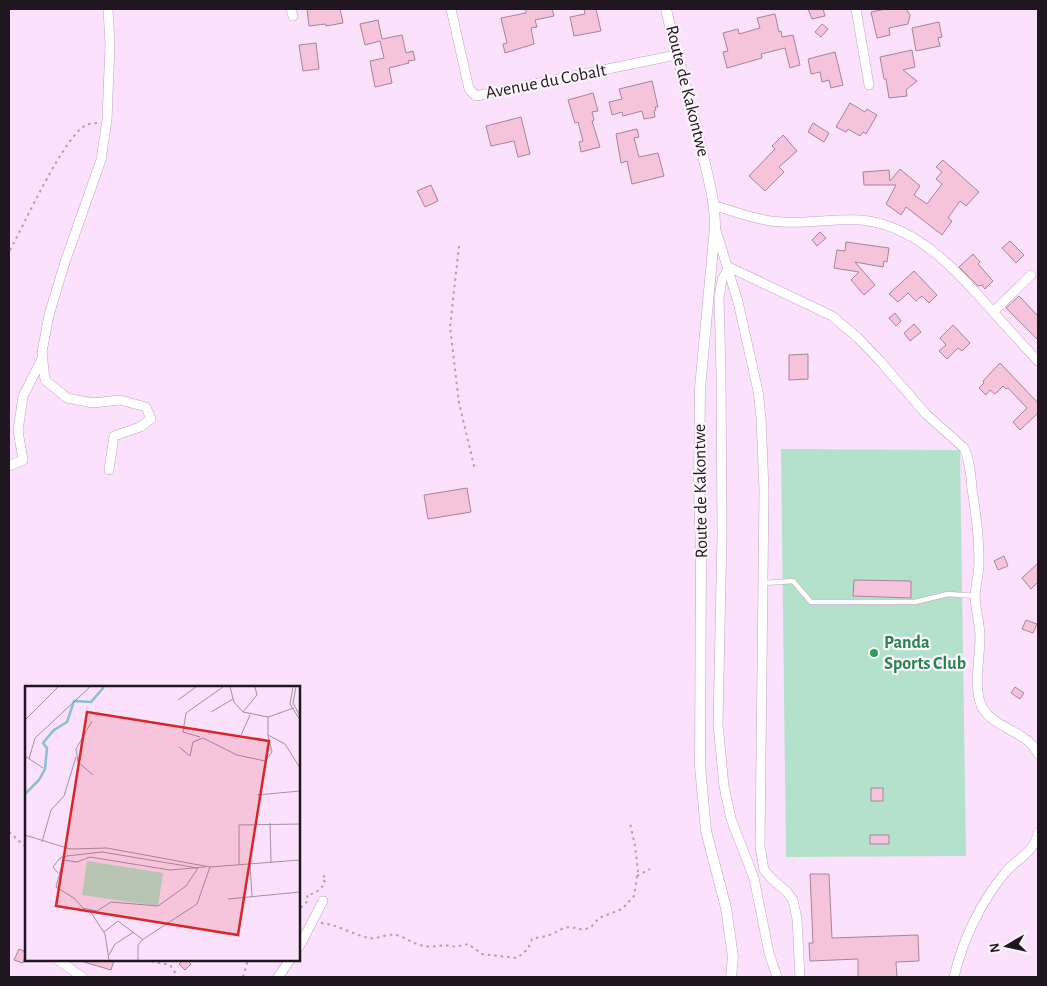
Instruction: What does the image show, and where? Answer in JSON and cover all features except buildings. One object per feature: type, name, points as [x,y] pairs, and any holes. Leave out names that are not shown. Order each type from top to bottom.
[{"type":"street","points":[[108,9],[110,44],[107,120],[101,160],[65,262],[49,315],[42,352],[45,380],[67,398],[93,403],[120,400],[146,407],[151,418],[140,427],[114,436],[109,470]]},
{"type":"street","name":"Avenue du Cobalt","points":[[451,9],[469,89],[476,96],[676,55]]},
{"type":"street","name":"Route de Kakontwe","points":[[666,9],[715,206],[715,227],[700,388],[700,766],[706,831],[726,908],[733,957],[731,977]]},
{"type":"street","points":[[856,9],[869,85]]},
{"type":"street","points":[[715,206],[762,220],[800,222],[838,219],[863,220],[885,226],[920,241],[958,273],[1038,361]]},
{"type":"street","points":[[715,227],[729,267],[753,368],[761,417],[764,490],[764,584],[760,846],[764,870],[793,900],[797,919],[800,977]]},
{"type":"street","points":[[729,267],[832,316],[858,338],[926,414],[964,448],[971,479],[978,542],[979,563],[975,596],[980,637],[978,687],[980,701],[983,708],[994,720],[1028,740],[1038,754]]},
{"type":"street","points":[[729,267],[722,280],[719,298],[722,533],[718,724],[724,786],[731,819],[754,878],[769,953],[777,977]]},
{"type":"street","points":[[993,312],[1031,275]]},
{"type":"street","points":[[9,466],[23,460],[18,431],[23,396],[43,358]]},
{"type":"street","points":[[954,977],[957,962],[988,896],[1005,872],[1036,843],[1038,833]]},
{"type":"street","points":[[300,945],[323,901]]},
{"type":"street","points":[[59,961],[82,977]]},
{"type":"street","points":[[278,977],[289,961]]},
{"type":"lane","points":[[764,584],[793,581],[810,602],[916,602],[948,594],[975,596]]},
{"type":"path","points":[[10,250],[52,170],[71,139],[86,125],[107,120]]},
{"type":"path","points":[[459,246],[450,327],[459,403],[475,470]]},
{"type":"path","points":[[311,923],[325,924],[370,938],[395,934],[414,944],[426,946],[450,945],[455,947],[468,944],[482,954],[517,958],[528,949],[532,939],[552,934],[569,926],[584,930],[591,927],[600,918],[622,909],[634,896],[637,876],[635,846],[630,823]]},
{"type":"path","points":[[9,832],[25,845]]},
{"type":"path","points":[[637,876],[650,869]]},
{"type":"path","points":[[300,911],[302,906],[308,901],[307,895],[318,892],[323,887],[325,882],[322,878],[328,873]]},
{"type":"path","points":[[150,961],[170,965],[178,977]]},
{"type":"path","points":[[243,977],[248,961]]},
{"type":"green space","name":"Panda Sports Club","points":[[781,449],[960,450],[966,856],[786,857]]},
{"type":"place","name":"Panda Sports Club","points":[[874,653]]}]
